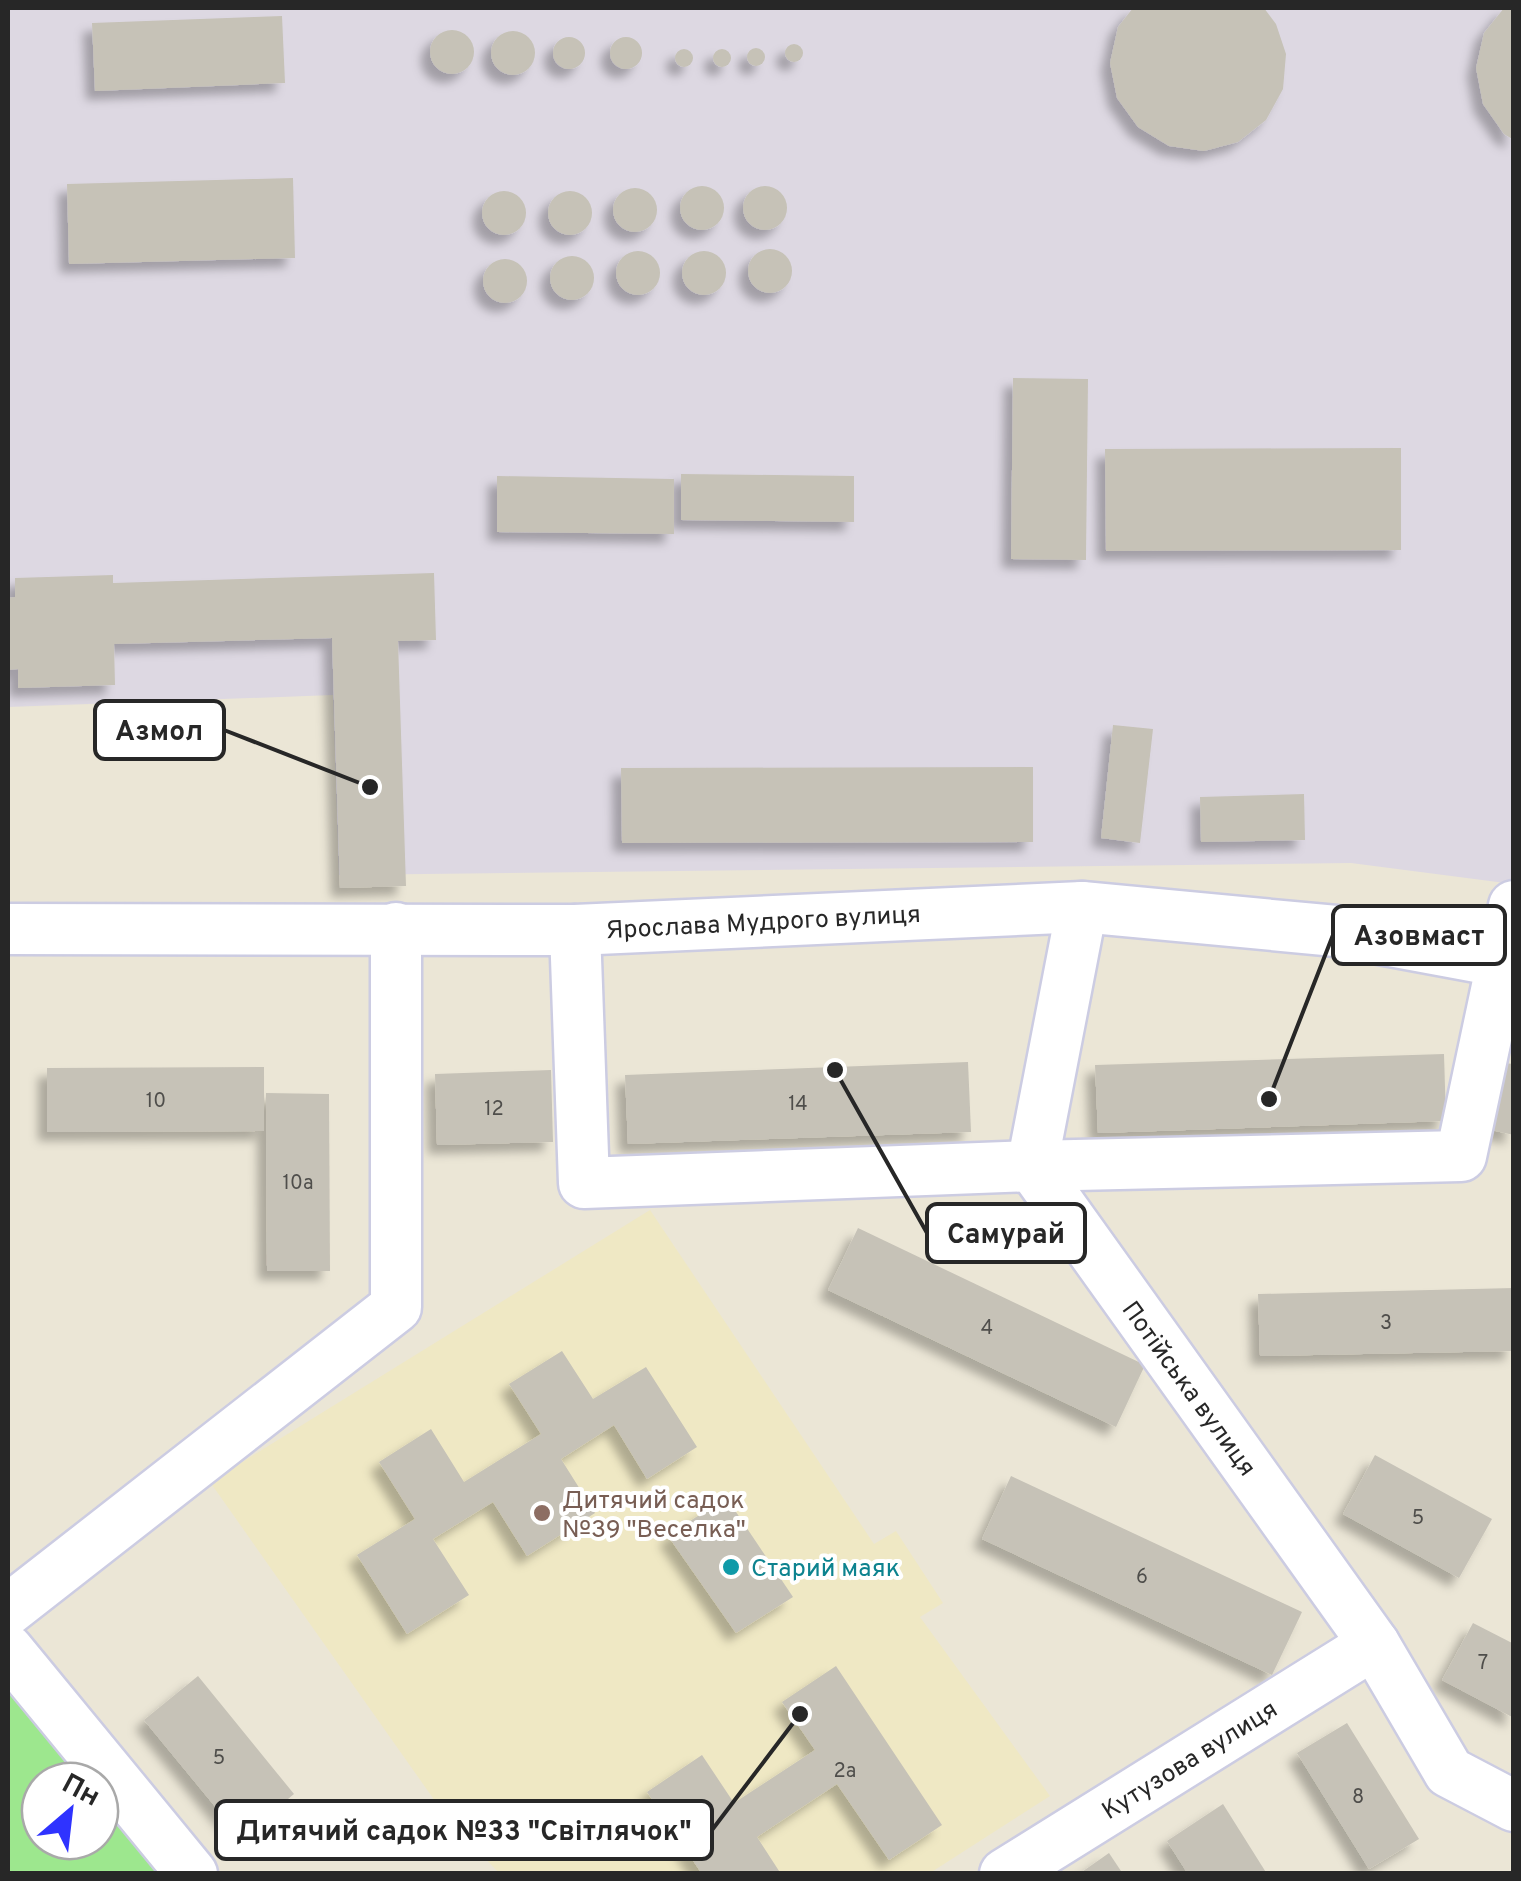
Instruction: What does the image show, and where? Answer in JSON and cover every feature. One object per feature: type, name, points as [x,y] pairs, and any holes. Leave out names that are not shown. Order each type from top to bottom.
[{"type":"street","points":[[1032,1166],[1082,906]]},
{"type":"street","name":"Ярослава Мудрого вулиця","points":[[8,929],[575,930],[1082,906],[1336,931],[1508,963]]},
{"type":"street","points":[[575,930],[584,1183],[1032,1166],[1461,1156],[1508,963],[1514,906]]},
{"type":"street","points":[[8,1610],[396,1307],[396,928]]},
{"type":"street","name":"Потійська вулиця","points":[[1032,1166],[1374,1644],[1448,1772],[1514,1806]]},
{"type":"street","name":"Кутузова вулиця","points":[[1005,1874],[1374,1644]]},
{"type":"street","points":[[8,1650],[192,1874]]},
{"type":"shaded area","points":[[8,8],[1513,8],[1513,884],[1351,863],[339,875],[333,695],[8,707]]},
{"type":"shaded area","name":"Дитячий садок №39 \"Веселка\"","points":[[650,1210],[874,1544],[896,1531],[943,1603],[920,1617],[1050,1796],[930,1873],[499,1873],[447,1818],[210,1482]]},
{"type":"green space","points":[[8,1668],[86,1761],[20,1761],[20,1861],[120,1861],[120,1802],[179,1873],[8,1873]]},
{"type":"building","points":[[1133,8],[1264,8],[1276,24],[1286,54],[1283,89],[1266,120],[1238,142],[1204,151],[1169,146],[1138,127],[1117,98],[1110,63],[1118,27]]},
{"type":"building","points":[[1504,8],[1514,8],[1514,140],[1504,134],[1483,104],[1476,68],[1484,33]]},
{"type":"building","points":[[282,16],[285,83],[95,91],[92,23]]},
{"type":"building","points":[[452,30],[468,36],[474,52],[468,68],[452,74],[436,68],[430,52],[436,36]]},
{"type":"building","points":[[513,31],[529,37],[535,53],[529,69],[513,75],[497,69],[491,53],[497,37]]},
{"type":"building","points":[[569,37],[580,42],[585,53],[580,64],[569,69],[558,64],[553,53],[558,42]]},
{"type":"building","points":[[626,37],[637,42],[642,53],[637,64],[626,69],[615,64],[610,53],[615,42]]},
{"type":"building","points":[[794,44],[803,53],[794,62],[785,53]]},
{"type":"building","points":[[756,48],[765,57],[756,66],[747,57]]},
{"type":"building","points":[[684,49],[693,58],[684,67],[675,58]]},
{"type":"building","points":[[722,49],[731,58],[722,67],[713,58]]},
{"type":"building","points":[[293,178],[295,258],[69,264],[67,184]]},
{"type":"building","points":[[702,186],[718,192],[724,208],[718,224],[702,230],[686,224],[680,208],[686,192]]},
{"type":"building","points":[[765,186],[781,192],[787,208],[781,224],[765,230],[749,224],[743,208],[749,192]]},
{"type":"building","points":[[635,188],[651,194],[657,210],[651,226],[635,232],[619,226],[613,210],[619,194]]},
{"type":"building","points":[[504,191],[520,197],[526,213],[520,229],[504,235],[488,229],[482,213],[488,197]]},
{"type":"building","points":[[570,191],[586,197],[592,213],[586,229],[570,235],[554,229],[548,213],[554,197]]},
{"type":"building","points":[[770,249],[786,255],[792,271],[786,287],[770,293],[754,287],[748,271],[754,255]]},
{"type":"building","points":[[638,251],[654,257],[660,273],[654,289],[638,295],[622,289],[616,273],[622,257]]},
{"type":"building","points":[[704,251],[720,257],[726,273],[720,289],[704,295],[688,289],[682,273],[688,257]]},
{"type":"building","points":[[572,256],[588,262],[594,278],[588,294],[572,300],[556,294],[550,278],[556,262]]},
{"type":"building","points":[[505,259],[521,265],[527,281],[521,297],[505,303],[489,297],[483,281],[489,265]]},
{"type":"building","points":[[1013,378],[1088,379],[1086,560],[1011,559]]},
{"type":"building","points":[[1401,448],[1401,550],[1106,551],[1105,449]]},
{"type":"building","points":[[681,474],[854,476],[854,522],[681,520]]},
{"type":"building","points":[[497,476],[674,479],[674,534],[497,532]]},
{"type":"building","points":[[434,573],[436,640],[398,641],[406,886],[340,888],[332,638],[114,644],[115,685],[18,688],[18,669],[8,670],[8,598],[15,597],[15,578],[113,575],[113,583]]},
{"type":"building","points":[[1113,725],[1153,729],[1140,843],[1101,838]]},
{"type":"building","points":[[1033,767],[1033,842],[622,843],[621,768]]},
{"type":"building","points":[[1304,794],[1305,840],[1201,842],[1200,797]]},
{"type":"building","points":[[1444,1054],[1446,1121],[1098,1133],[1095,1065]]},
{"type":"building","points":[[968,1062],[971,1132],[628,1144],[625,1075]]},
{"type":"building","points":[[1503,1063],[1514,1064],[1514,1135],[1491,1130]]},
{"type":"building","points":[[264,1067],[264,1131],[47,1132],[47,1068]]},
{"type":"building","points":[[551,1070],[553,1142],[437,1145],[435,1074]]},
{"type":"building","points":[[266,1093],[329,1094],[330,1271],[267,1271]]},
{"type":"building","points":[[858,1228],[1145,1365],[1116,1427],[828,1290]]},
{"type":"building","points":[[1514,1288],[1514,1351],[1260,1356],[1258,1294]]},
{"type":"building","points":[[562,1351],[593,1399],[646,1367],[697,1447],[647,1479],[614,1425],[561,1459],[595,1513],[527,1556],[493,1502],[433,1539],[469,1595],[407,1634],[357,1555],[415,1519],[379,1462],[431,1429],[464,1482],[541,1434],[509,1384]]},
{"type":"building","points":[[1375,1455],[1492,1519],[1459,1578],[1343,1514]]},
{"type":"building","points":[[1011,1476],[1302,1612],[1272,1675],[982,1539]]},
{"type":"building","name":"Старий маяк","points":[[726,1497],[793,1597],[736,1633],[668,1536]]},
{"type":"building","points":[[1473,1623],[1514,1644],[1514,1718],[1442,1680]]},
{"type":"building","points":[[836,1666],[942,1825],[889,1860],[837,1784],[757,1837],[781,1874],[702,1874],[647,1792],[702,1755],[734,1803],[815,1750],[782,1702]]},
{"type":"building","points":[[198,1676],[294,1794],[241,1838],[144,1720]]},
{"type":"building","points":[[1347,1723],[1419,1839],[1369,1869],[1297,1753]]},
{"type":"building","points":[[1223,1804],[1267,1874],[1188,1874],[1167,1841]]},
{"type":"building","points":[[1109,1853],[1123,1874],[1079,1874]]},
{"type":"place","name":"Азмол","points":[[370,787]]},
{"type":"place","name":"Самурай","points":[[835,1070]]},
{"type":"place","name":"Азовмаст","points":[[1269,1099]]},
{"type":"place","name":"Дитячий садок №39 \"Веселка\"","points":[[542,1513]]},
{"type":"place","name":"Старий маяк","points":[[731,1567]]},
{"type":"place","name":"Дитячий садок №33 \"Світлячок\"","points":[[800,1714]]}]
